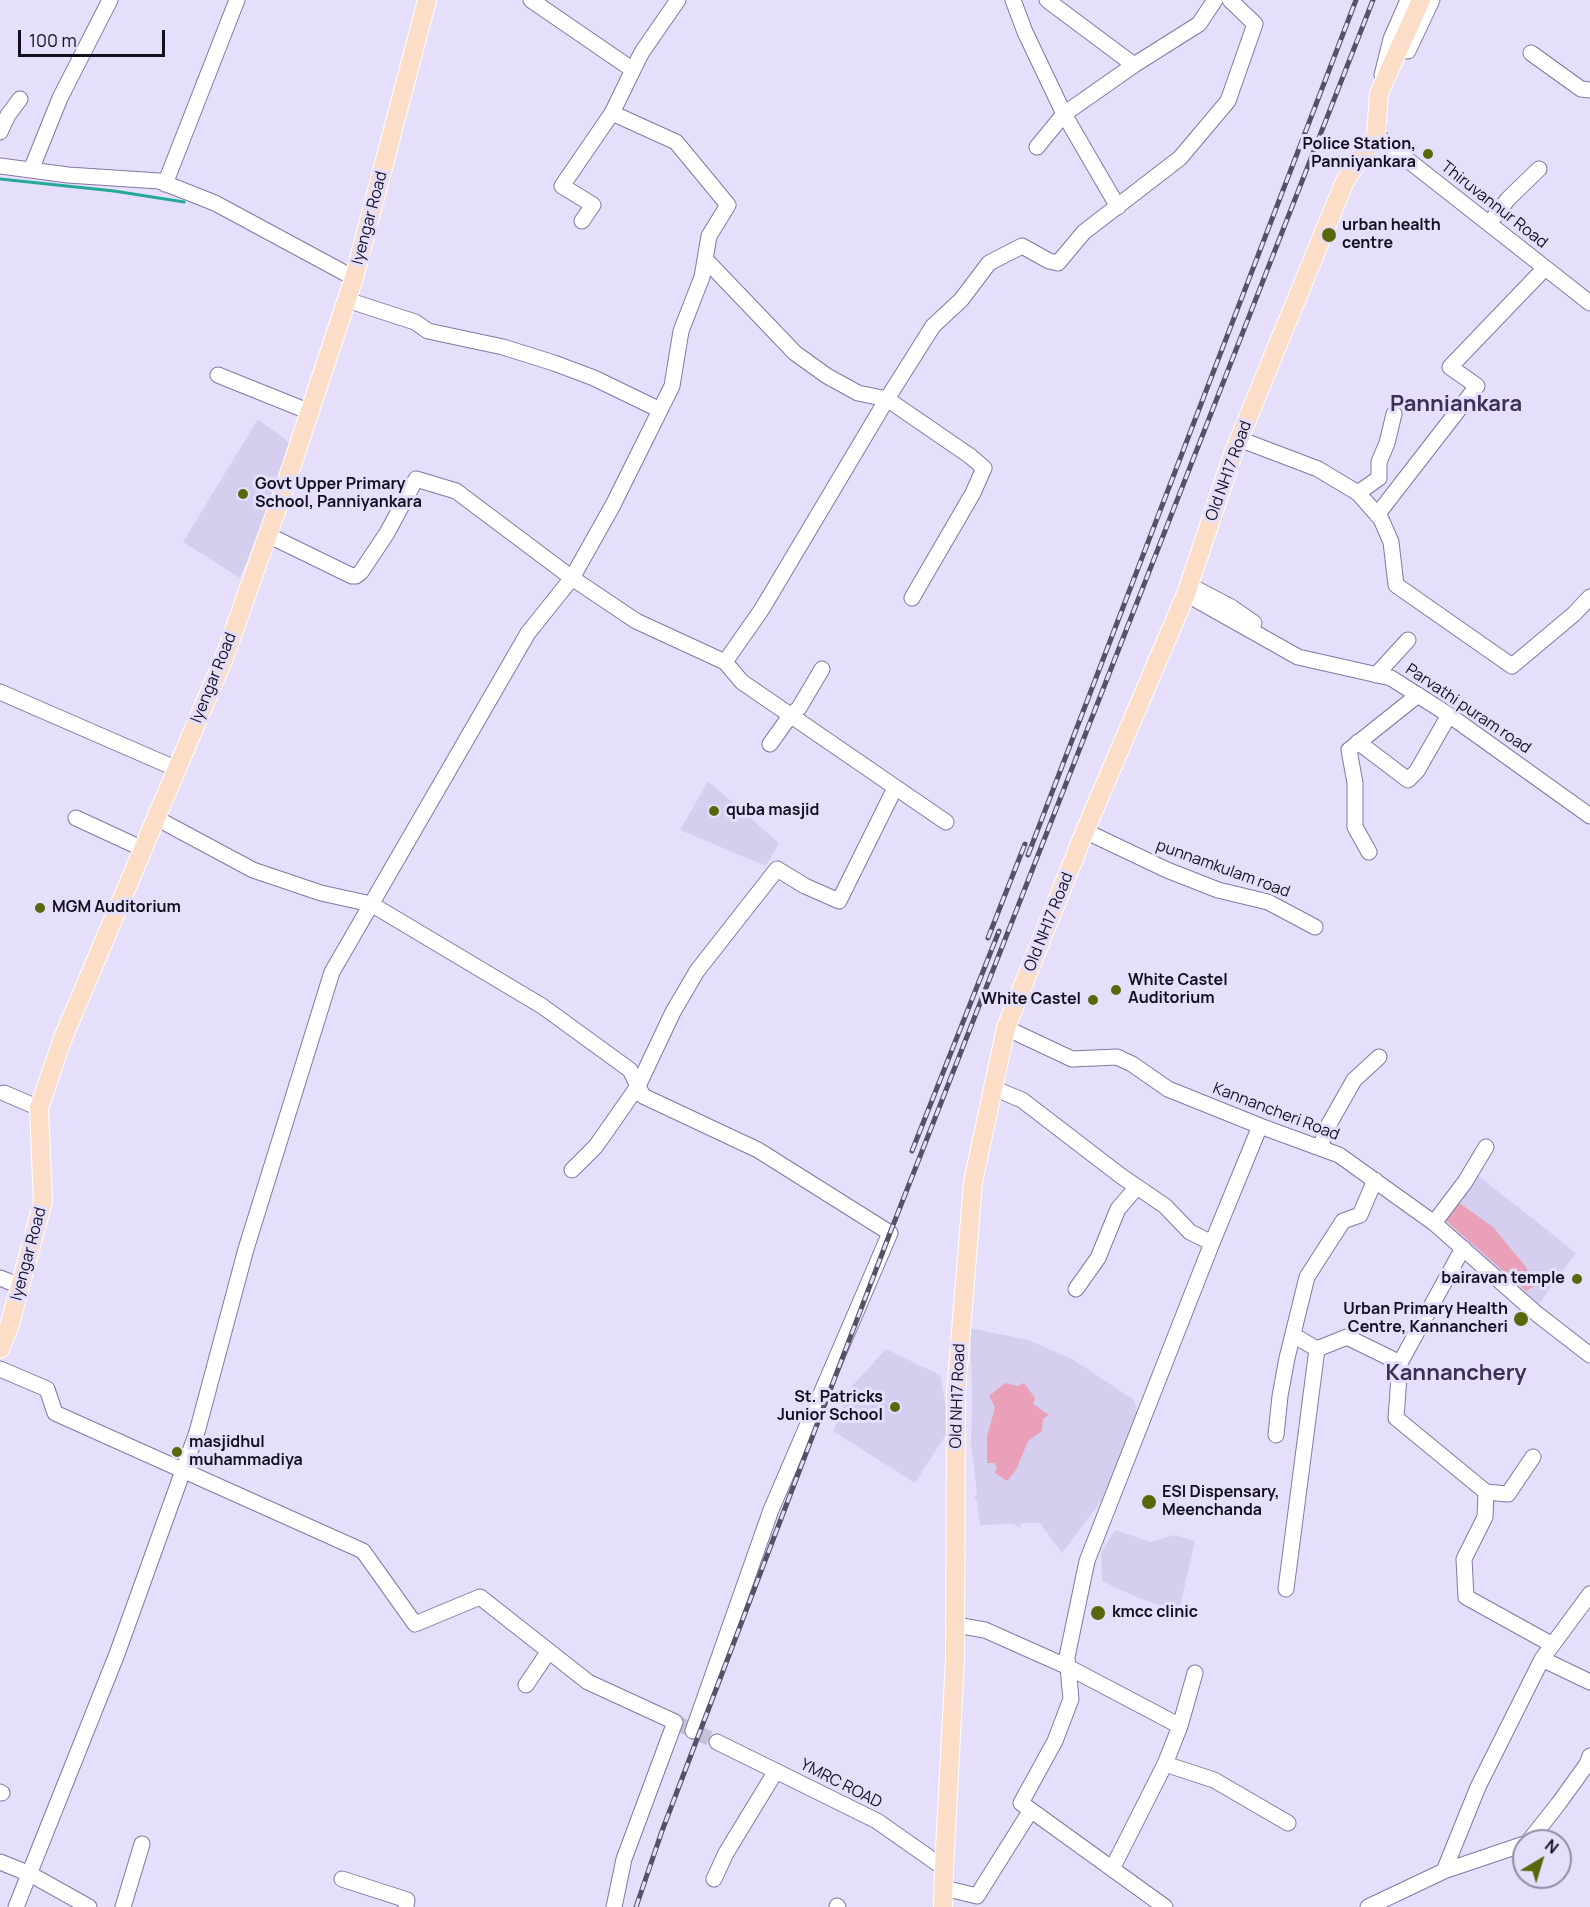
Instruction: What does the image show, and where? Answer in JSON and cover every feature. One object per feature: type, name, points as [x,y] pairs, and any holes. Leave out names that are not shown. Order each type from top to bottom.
[{"type":"main road","name":"Iyengar Road","points":[[0,1349],[9,1327],[44,1202],[39,1108],[63,1038],[226,653],[268,535],[354,278],[427,0]]},
{"type":"main road","name":"Old NH17 Road","points":[[943,1907],[956,1625],[956,1393],[973,1182],[1006,1028],[1085,831],[1188,590],[1239,440],[1346,181],[1376,135],[1379,93],[1421,0]]},
{"type":"street","points":[[31,170],[60,98],[110,0]]},
{"type":"street","points":[[165,184],[237,0]]},
{"type":"street","points":[[531,0],[633,70]]},
{"type":"street","points":[[582,221],[593,205],[562,186],[612,113],[642,52],[678,0]]},
{"type":"street","points":[[1013,0],[1025,33],[1064,114],[1118,207]]},
{"type":"street","points":[[1047,0],[1134,65]]},
{"type":"street","points":[[1037,147],[1064,114],[1134,65],[1199,24],[1215,0]]},
{"type":"street","points":[[725,662],[762,609],[933,326],[961,300],[989,263],[1022,246],[1048,261],[1058,263],[1084,232],[1180,158],[1228,101],[1255,24],[1230,0]]},
{"type":"street","points":[[1379,93],[1390,39],[1408,0]]},
{"type":"street","points":[[1376,135],[1385,97],[1432,0]]},
{"type":"street","points":[[1531,53],[1581,89],[1590,90]]},
{"type":"street","points":[[0,132],[20,99]]},
{"type":"street","points":[[16,1907],[117,1654],[197,1432],[250,1238],[332,972],[528,633],[572,578],[613,506],[672,386],[681,331],[702,277],[709,236],[728,205],[676,142],[612,113]]},
{"type":"street","name":"Thiruvannur Road","points":[[1376,135],[1590,303]]},
{"type":"street","points":[[0,166],[68,175],[159,182],[215,203],[354,278]]},
{"type":"street","points":[[1489,224],[1508,199],[1539,169]]},
{"type":"street","points":[[705,259],[795,352],[827,376],[858,393],[887,399],[984,468],[973,493],[912,598]]},
{"type":"street","points":[[1377,515],[1477,386],[1450,367],[1545,268]]},
{"type":"street","points":[[347,300],[415,322],[428,331],[503,347],[554,363],[594,378],[660,410]]},
{"type":"street","points":[[218,375],[310,412]]},
{"type":"street","points":[[1358,493],[1379,478],[1379,462],[1387,443],[1394,414]]},
{"type":"street","points":[[1239,440],[1318,469],[1358,493],[1377,515],[1391,542],[1396,585],[1512,666],[1574,614],[1590,597]]},
{"type":"street","points":[[268,535],[356,576],[362,572],[387,533],[416,479],[456,490],[572,578],[636,621],[725,662],[742,682],[946,822]]},
{"type":"street","points":[[1188,590],[1231,607],[1258,625],[1309,651]]},
{"type":"street","name":"Parvathi puram road","points":[[1188,590],[1298,657],[1391,678],[1449,715],[1590,816]]},
{"type":"street","points":[[1376,675],[1408,640]]},
{"type":"street","points":[[770,744],[798,708],[822,669]]},
{"type":"street","points":[[0,692],[177,769]]},
{"type":"street","points":[[1369,852],[1355,827],[1355,783],[1349,750],[1418,695]]},
{"type":"street","points":[[1358,742],[1408,780],[1417,771],[1449,715]]},
{"type":"street","points":[[572,1170],[596,1146],[638,1086],[673,1012],[697,971],[777,869],[805,886],[839,901],[895,788]]},
{"type":"street","points":[[76,818],[143,849]]},
{"type":"street","points":[[156,818],[253,870],[321,893],[371,904],[542,1006],[630,1070],[644,1096],[758,1150],[890,1233],[771,1510],[693,1731]]},
{"type":"street","name":"punnamkulam road","points":[[1085,831],[1167,870],[1218,890],[1268,902],[1315,927]]},
{"type":"street","name":"Kannancheri Road","points":[[1006,1028],[1072,1059],[1117,1057],[1132,1064],[1168,1089],[1339,1155],[1434,1223],[1537,1314],[1590,1355]]},
{"type":"street","points":[[1320,1148],[1328,1126],[1354,1080],[1379,1057]]},
{"type":"street","points":[[993,1088],[1022,1100],[1165,1206],[1190,1232],[1212,1243]]},
{"type":"street","points":[[4,1093],[39,1108]]},
{"type":"street","points":[[1165,1907],[1021,1803],[1055,1741],[1071,1699],[1067,1657],[1087,1561],[1260,1126]]},
{"type":"street","points":[[1434,1223],[1465,1182],[1486,1147]]},
{"type":"street","points":[[1276,1435],[1280,1396],[1307,1277],[1343,1221],[1360,1215],[1375,1180]]},
{"type":"street","points":[[1076,1289],[1098,1258],[1118,1209],[1137,1187]]},
{"type":"street","points":[[1463,1248],[1400,1363],[1396,1418],[1486,1492],[1508,1494],[1533,1457]]},
{"type":"street","points":[[0,1278],[20,1286]]},
{"type":"street","points":[[1293,1335],[1317,1349]]},
{"type":"street","points":[[1317,1349],[1347,1337],[1400,1363]]},
{"type":"street","points":[[1286,1589],[1317,1349]]},
{"type":"street","points":[[0,1369],[47,1389],[55,1413],[363,1551],[415,1624],[480,1597],[588,1682],[675,1722],[624,1859],[614,1907]]},
{"type":"street","points":[[1486,1492],[1485,1518],[1464,1559],[1466,1597],[1551,1644]]},
{"type":"street","points":[[1444,1871],[1478,1787],[1542,1659],[1590,1594]]},
{"type":"street","points":[[956,1625],[985,1630],[1068,1667],[1179,1726]]},
{"type":"street","points":[[526,1685],[549,1651]]},
{"type":"street","points":[[1542,1659],[1590,1682]]},
{"type":"street","points":[[1112,1869],[1165,1764],[1195,1673]]},
{"type":"street","name":"YMRC ROAD","points":[[717,1742],[877,1821],[944,1868]]},
{"type":"street","points":[[1538,1829],[1590,1756]]},
{"type":"street","points":[[1165,1764],[1214,1780],[1288,1822]]},
{"type":"street","points":[[714,1879],[726,1853],[776,1771]]},
{"type":"street","points":[[944,1888],[977,1896],[1031,1810]]},
{"type":"street","points":[[123,1907],[142,1844]]},
{"type":"street","points":[[1368,1907],[1444,1871],[1512,1848]]},
{"type":"street","points":[[0,1862],[30,1874],[89,1907]]},
{"type":"street","points":[[342,1879],[407,1900],[406,1907]]},
{"type":"shaded area","name":"Govt Upper Primary School, Panniyankara","points":[[258,419],[294,446],[240,578],[183,542]]},
{"type":"shaded area","points":[[708,781],[779,843],[766,866],[680,830]]},
{"type":"shaded area","points":[[1476,1174],[1576,1253],[1536,1308],[1438,1221]]},
{"type":"shaded area","points":[[1458,1202],[1493,1227],[1526,1267],[1530,1276],[1539,1283],[1526,1291],[1443,1218]]},
{"type":"shaded area","points":[[970,1328],[1028,1340],[1072,1359],[1134,1400],[1139,1417],[1105,1496],[1062,1553],[1040,1523],[1022,1523],[1020,1528],[1013,1524],[980,1525],[977,1501],[973,1498],[977,1494],[971,1443]]},
{"type":"shaded area","name":"St. Patricks Junior School","points":[[886,1349],[940,1375],[950,1428],[915,1483],[833,1431],[852,1386]]},
{"type":"shaded area","points":[[1005,1383],[1018,1386],[1024,1383],[1035,1398],[1033,1404],[1049,1415],[1043,1419],[1042,1431],[1028,1441],[1016,1470],[1007,1481],[995,1473],[997,1466],[994,1463],[987,1463],[987,1437],[995,1407],[989,1396]]},
{"type":"shaded area","points":[[1115,1530],[1151,1542],[1174,1535],[1195,1541],[1179,1611],[1138,1598],[1102,1581],[1101,1553]]},
{"type":"waterway","points":[[0,179],[114,191],[184,202]]},
{"type":"tunnel","points":[[675,1722],[717,1742]]},
{"type":"railway","points":[[1028,855],[1356,0]]},
{"type":"railway","points":[[636,1907],[662,1831],[890,1233],[1373,0]]},
{"type":"railway","points":[[988,938],[1025,844]]},
{"type":"railway","points":[[912,1151],[999,931]]},
{"type":"place","name":"Police Station, Panniyankara","points":[[1428,154]]},
{"type":"place","name":"urban health centre","points":[[1329,235]]},
{"type":"place","name":"Govt Upper Primary School, Panniyankara","points":[[243,494]]},
{"type":"place","name":"quba masjid","points":[[714,811]]},
{"type":"place","name":"MGM Auditorium","points":[[40,908]]},
{"type":"place","name":"White Castel Auditorium","points":[[1116,990]]},
{"type":"place","name":"White Castel","points":[[1093,1000]]},
{"type":"place","name":"bairavan temple","points":[[1577,1279]]},
{"type":"place","name":"Urban Primary Health Centre, Kannancheri","points":[[1521,1319]]},
{"type":"place","name":"St. Patricks Junior School","points":[[895,1407]]},
{"type":"place","name":"masjidhul muhammadiya","points":[[177,1452]]},
{"type":"place","name":"ESI Dispensary, Meenchanda","points":[[1149,1502]]},
{"type":"place","name":"kmcc clinic","points":[[1098,1613]]},
{"type":"district","name":"Panniankara","points":[[1456,405]]},
{"type":"district","name":"Kannanchery","points":[[1456,1374]]}]
